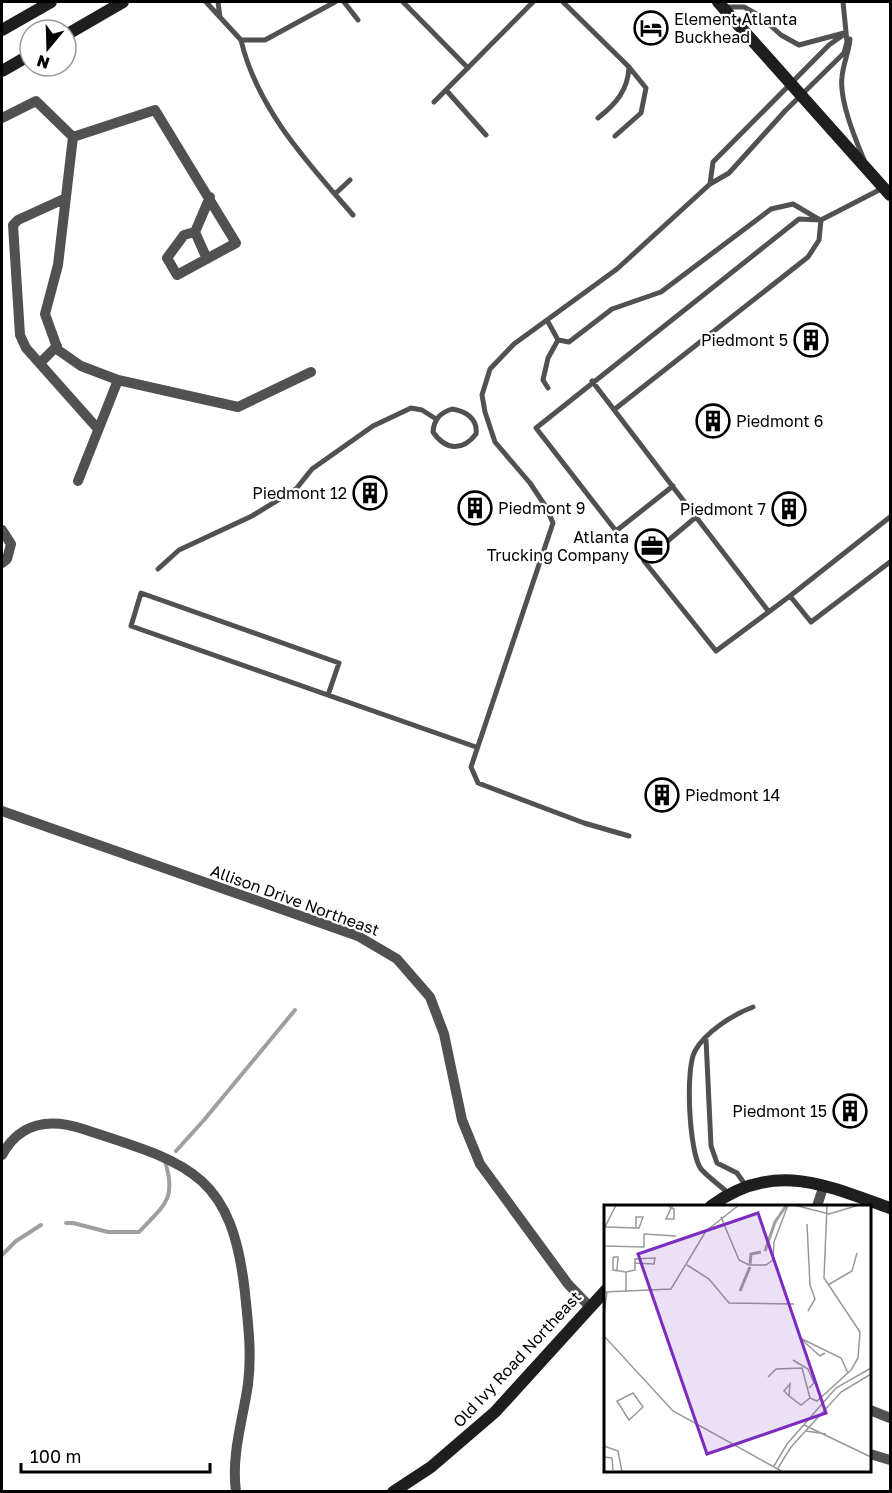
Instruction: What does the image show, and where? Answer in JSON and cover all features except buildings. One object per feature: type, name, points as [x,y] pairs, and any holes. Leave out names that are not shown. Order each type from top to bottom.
[{"type":"street","points":[[2,30],[51,2]]},
{"type":"street","points":[[78,28],[123,2]]},
{"type":"street","points":[[721,4],[887,191]]},
{"type":"street","points":[[2,70],[18,61]]},
{"type":"street","points":[[2,118],[36,100],[73,137]]},
{"type":"street","points":[[73,137],[155,110],[236,243],[177,274],[167,258],[184,235],[195,232]]},
{"type":"street","points":[[73,137],[58,265],[45,314],[58,350],[81,366],[118,380],[238,407],[311,372]]},
{"type":"street","points":[[207,259],[195,232],[210,197]]},
{"type":"street","points":[[66,198],[18,220],[13,225],[20,335],[26,348],[98,429]]},
{"type":"street","points":[[40,363],[57,346]]},
{"type":"street","points":[[78,481],[118,380]]},
{"type":"street","points":[[2,530],[11,544],[7,559],[2,563]]},
{"type":"street","name":"Allison Drive Northeast","points":[[2,811],[358,936],[397,959],[420,983],[438,1014],[462,1120],[480,1164],[561,1275],[589,1306]]},
{"type":"street","points":[[2,1155],[19,1133],[33,1126],[63,1122],[155,1152],[179,1164],[210,1190],[223,1206],[232,1224],[241,1257],[250,1348],[248,1383],[236,1445],[236,1491]]},
{"type":"street","points":[[713,1205],[746,1186],[788,1179],[824,1185],[891,1208]]},
{"type":"street","points":[[817,1205],[824,1185]]},
{"type":"street","name":"Old Ivy Road Northeast","points":[[393,1491],[447,1454],[495,1412],[604,1292]]},
{"type":"street","points":[[871,1410],[891,1418]]},
{"type":"street","points":[[871,1454],[891,1460]]},
{"type":"lane","points":[[206,2],[241,40],[248,70],[273,116],[353,215]]},
{"type":"lane","points":[[218,2],[220,18]]},
{"type":"lane","points":[[241,40],[265,40],[335,2]]},
{"type":"lane","points":[[344,2],[358,20]]},
{"type":"lane","points":[[403,2],[468,68]]},
{"type":"lane","points":[[434,102],[533,2]]},
{"type":"lane","points":[[563,2],[629,66],[646,88],[645,105],[641,112],[615,136]]},
{"type":"lane","points":[[629,836],[584,823],[478,783],[471,767],[553,523],[546,507],[530,483],[495,442],[486,416],[483,395],[490,369],[513,344],[617,269],[710,184],[729,172],[844,53],[846,33],[843,2]]},
{"type":"lane","points":[[721,4],[744,7],[760,16],[781,35],[799,45],[846,33]]},
{"type":"lane","points":[[710,184],[713,162],[833,40],[846,33]]},
{"type":"lane","points":[[846,33],[850,39],[849,53],[842,75],[842,92],[867,168]]},
{"type":"lane","points":[[598,118],[615,104],[623,92],[629,78],[629,66]]},
{"type":"lane","points":[[446,90],[486,135]]},
{"type":"lane","points":[[335,194],[350,180]]},
{"type":"lane","points":[[673,486],[616,531],[536,428],[592,381],[799,219],[821,220],[887,191]]},
{"type":"lane","points":[[558,340],[569,342],[612,309],[662,292],[771,209],[793,204],[821,220]]},
{"type":"lane","points":[[615,409],[808,257],[819,240],[821,220]]},
{"type":"lane","points":[[547,320],[558,340]]},
{"type":"lane","points":[[548,388],[543,380],[548,358],[558,340]]},
{"type":"lane","points":[[592,381],[769,612]]},
{"type":"lane","points":[[158,569],[178,550],[252,516],[296,489],[312,469],[373,426],[411,408],[423,410],[436,419]]},
{"type":"lane","points":[[452,409],[465,413],[475,421],[477,434],[464,447],[457,448],[437,439],[433,432],[436,419],[452,409]]},
{"type":"lane","points":[[475,421],[486,416]]},
{"type":"lane","points":[[696,517],[644,561],[717,651],[891,517]]},
{"type":"lane","points":[[790,596],[811,622],[891,562]]},
{"type":"lane","points":[[328,695],[339,663],[141,593],[131,626],[476,747]]},
{"type":"lane","points":[[730,1194],[701,1169],[695,1155],[690,1107],[691,1063],[695,1050],[732,1015],[753,1007]]},
{"type":"lane","points":[[706,1039],[711,1146],[717,1163],[737,1173],[746,1186]]},
{"type":"waterway","points":[[176,1151],[295,1010]]},
{"type":"waterway","points":[[66,1223],[108,1232],[139,1232],[161,1208],[169,1193],[170,1185],[165,1161]]},
{"type":"waterway","points":[[2,1255],[16,1241],[41,1225]]},
{"type":"place","name":"Element Atlanta Buckhead","points":[[651,28]]},
{"type":"place","name":"Piedmont 5","points":[[811,340]]},
{"type":"place","name":"Piedmont 6","points":[[713,421]]},
{"type":"place","name":"Piedmont 12","points":[[370,493]]},
{"type":"place","name":"Piedmont 9","points":[[475,508]]},
{"type":"place","name":"Piedmont 7","points":[[789,509]]},
{"type":"place","name":"Atlanta Trucking Company","points":[[652,546]]},
{"type":"place","name":"Piedmont 14","points":[[662,795]]},
{"type":"place","name":"Piedmont 15","points":[[850,1111]]}]
